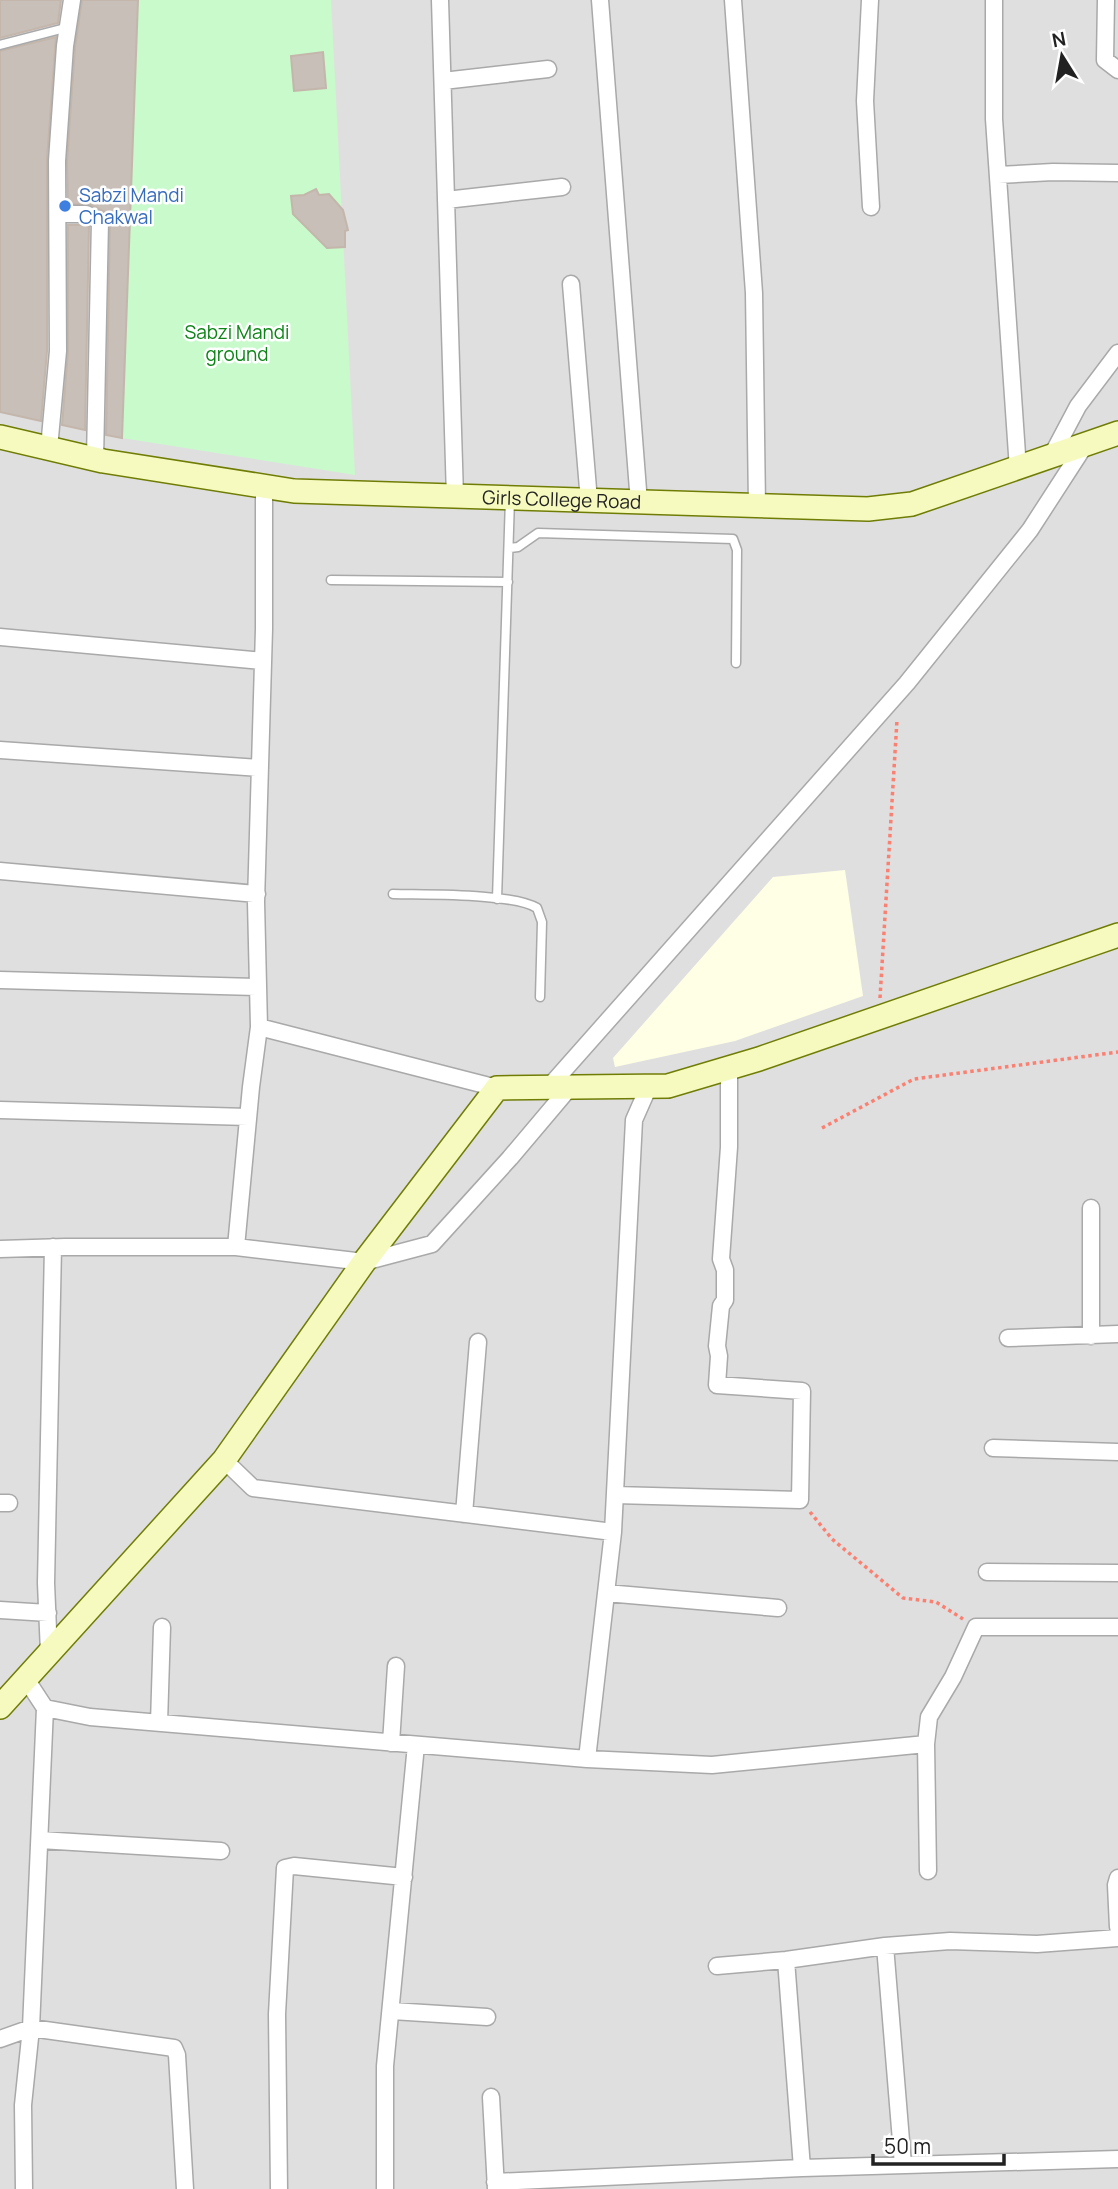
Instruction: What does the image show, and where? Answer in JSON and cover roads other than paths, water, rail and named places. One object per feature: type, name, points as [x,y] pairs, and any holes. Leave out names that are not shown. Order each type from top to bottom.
[{"type":"street","points":[[49,448],[58,351],[58,148],[65,46],[72,0]]},
{"type":"street","points":[[440,0],[455,497]]},
{"type":"street","points":[[600,0],[639,503]]},
{"type":"street","points":[[733,0],[754,293],[757,506]]},
{"type":"street","points":[[870,0],[865,101],[871,207]]},
{"type":"street","points":[[994,0],[994,119],[1018,468]]},
{"type":"street","points":[[1106,0],[1105,60],[1118,70]]},
{"type":"street","points":[[443,81],[548,69]]},
{"type":"street","points":[[998,176],[1053,172],[1118,173]]},
{"type":"street","points":[[446,200],[562,187]]},
{"type":"street","points":[[58,214],[86,214],[100,221],[95,459]]},
{"type":"street","points":[[570,284],[589,501]]},
{"type":"street","points":[[1051,457],[1078,406],[1118,353]]},
{"type":"street","name":"Girls College Road","points":[[0,437],[95,459],[294,491],[868,509],[912,504],[1118,433]]},
{"type":"street","points":[[0,1249],[236,1247],[363,1262],[432,1244],[560,1087],[899,692],[1030,530],[1084,445]]},
{"type":"street","points":[[236,1247],[259,1027],[257,894],[264,487]]},
{"type":"street","points":[[0,637],[263,661]]},
{"type":"street","points":[[0,750],[260,768]]},
{"type":"street","points":[[0,871],[257,894]]},
{"type":"street","points":[[259,1027],[497,1088],[668,1086],[879,1018],[1118,935]]},
{"type":"street","points":[[0,980],[258,987]]},
{"type":"street","points":[[615,1495],[800,1500],[802,1391],[717,1385],[717,1346],[721,1306],[725,1300],[725,1270],[721,1259],[729,1147],[729,1068]]},
{"type":"street","points":[[587,1759],[613,1532],[634,1120],[649,1086]]},
{"type":"street","points":[[0,1707],[224,1460],[363,1262],[497,1088]]},
{"type":"street","points":[[0,1111],[248,1117]]},
{"type":"street","points":[[1091,1208],[1091,1336]]},
{"type":"street","points":[[49,1653],[46,1570],[53,1247]]},
{"type":"street","points":[[1008,1338],[1118,1335]]},
{"type":"street","points":[[464,1514],[478,1342]]},
{"type":"street","points":[[993,1448],[1118,1452]]},
{"type":"street","points":[[224,1460],[253,1488],[613,1532]]},
{"type":"street","points":[[987,1572],[1118,1573]]},
{"type":"street","points":[[606,1593],[778,1608]]},
{"type":"street","points":[[0,1610],[48,1613]]},
{"type":"street","points":[[159,1723],[162,1627]]},
{"type":"street","points":[[928,1871],[926,1744],[929,1717],[953,1677],[976,1628],[1118,1627]]},
{"type":"street","points":[[391,1743],[396,1666]]},
{"type":"street","points":[[24,2189],[23,2105],[31,2028],[45,1708],[26,1679]]},
{"type":"street","points":[[45,1708],[90,1717],[391,1743],[587,1759],[712,1765],[926,1744]]},
{"type":"street","points":[[385,2189],[385,2066],[416,1745]]},
{"type":"street","points":[[40,1840],[221,1851]]},
{"type":"street","points":[[279,2189],[277,2014],[285,1868],[293,1866],[404,1877]]},
{"type":"street","points":[[1118,1878],[1118,1927]]},
{"type":"street","points":[[717,1966],[950,1941],[1037,1944],[1118,1938]]},
{"type":"street","points":[[885,1946],[903,2165]]},
{"type":"street","points":[[786,1960],[802,2168]]},
{"type":"street","points":[[392,2011],[487,2017]]},
{"type":"street","points":[[0,2039],[31,2028],[174,2048],[177,2055],[185,2189]]},
{"type":"street","points":[[491,2097],[496,2186],[802,2168],[1118,2159]]},
{"type":"street","points":[[722,2172],[723,2189]]},
{"type":"lane","points":[[0,45],[69,27]]},
{"type":"lane","points":[[497,898],[510,499]]},
{"type":"lane","points":[[510,548],[518,547],[538,533],[550,532],[733,539],[737,550],[736,663]]},
{"type":"lane","points":[[331,580],[508,582]]},
{"type":"lane","points":[[393,894],[497,898],[530,904],[537,908],[542,922],[540,997]]},
{"type":"place","name":"Sabzi Mandi Chakwal","points":[[65,206]]},
{"type":"park label","name":"Sabzi Mandi ground","points":[[237,343]]}]
